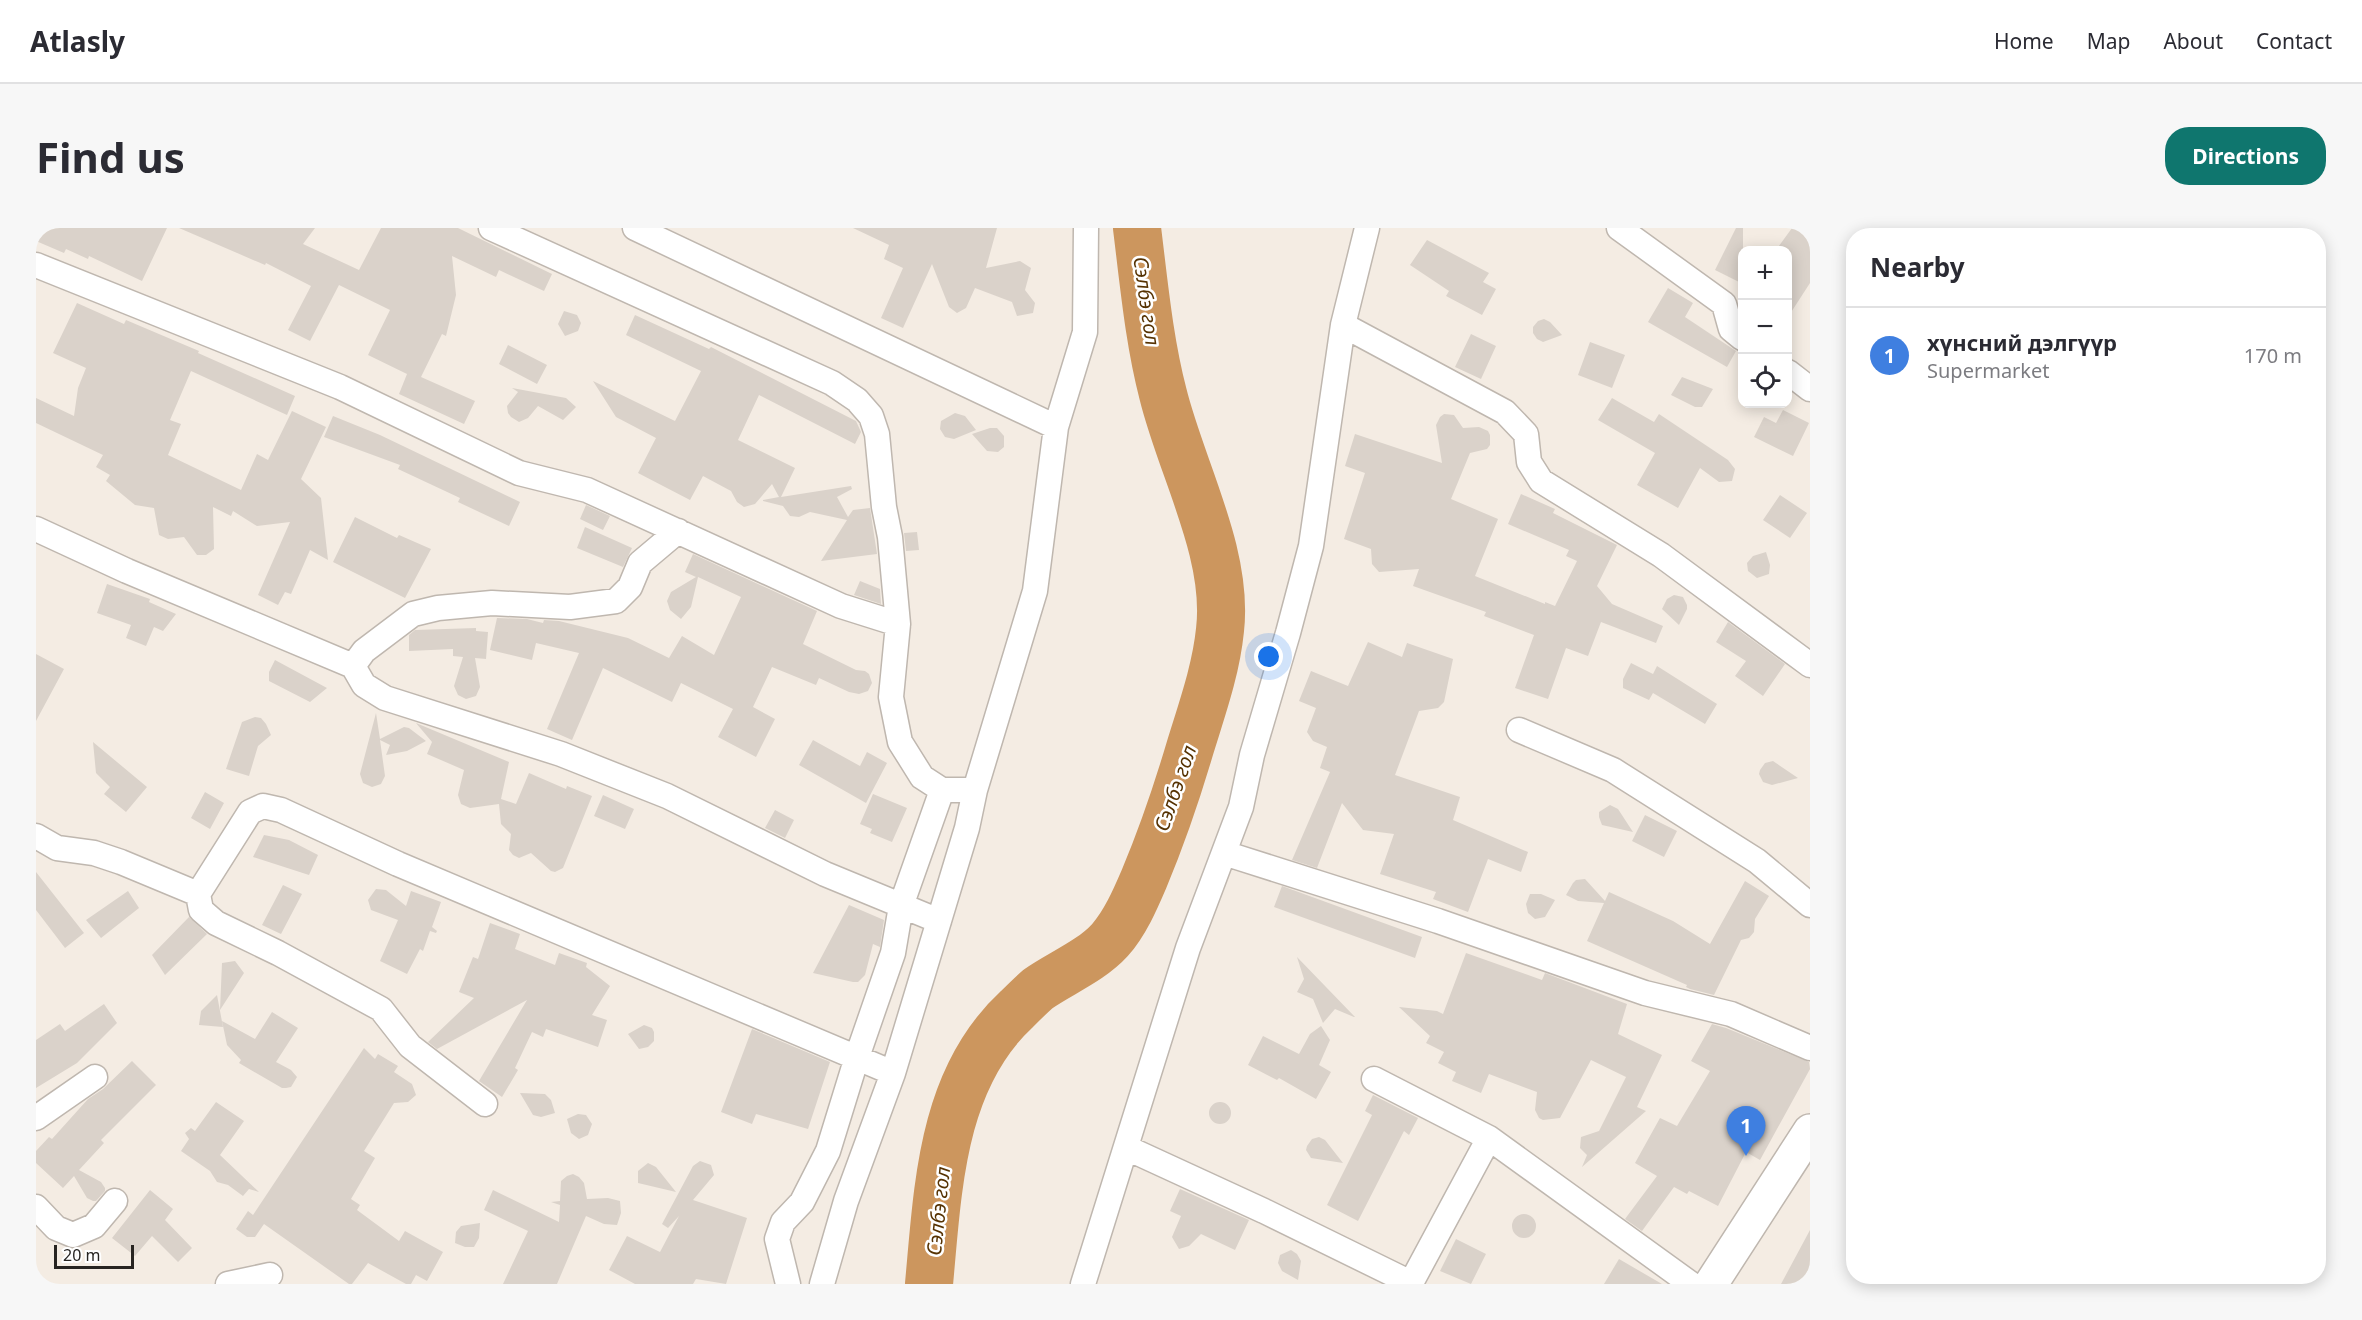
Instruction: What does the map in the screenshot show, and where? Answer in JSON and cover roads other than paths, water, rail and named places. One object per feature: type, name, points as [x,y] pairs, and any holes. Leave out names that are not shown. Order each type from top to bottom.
[{"type":"main road","points":[[1711,1284],[1810,1131]]},
{"type":"street","points":[[491,228],[832,383],[857,400],[871,416],[877,435],[898,624],[891,697],[900,742],[922,777],[942,790],[975,790]]},
{"type":"street","points":[[635,228],[1056,427]]},
{"type":"street","points":[[822,1284],[846,1201],[893,1073],[1035,591],[1056,427],[1085,332],[1086,228]]},
{"type":"street","points":[[1083,1284],[1188,948],[1240,807],[1252,755],[1311,546],[1343,325],[1367,228]]},
{"type":"street","points":[[1619,228],[1724,304],[1731,329],[1738,334]]},
{"type":"street","points":[[36,265],[340,387],[519,473],[587,490],[841,606],[898,624]]},
{"type":"street","points":[[1343,325],[1505,412],[1526,434],[1529,462],[1541,481],[1661,555],[1810,665]]},
{"type":"street","points":[[1792,375],[1810,389]]},
{"type":"street","points":[[36,529],[127,571],[353,666],[364,684],[385,698],[561,754],[667,796],[825,874],[939,921]]},
{"type":"street","points":[[353,666],[364,651],[413,614],[438,608],[492,603],[570,607],[616,601],[630,587],[640,563],[678,531]]},
{"type":"street","points":[[1519,730],[1613,770],[1757,861],[1810,905]]},
{"type":"street","points":[[788,1284],[777,1239],[783,1222],[802,1202],[828,1151],[893,953],[901,906],[942,790]]},
{"type":"street","points":[[485,1104],[410,1046],[381,1009],[278,953],[216,923],[201,910],[198,894],[250,812],[263,806],[281,810],[398,864],[893,1073]]},
{"type":"street","points":[[36,836],[57,848],[94,853],[198,894]]},
{"type":"street","points":[[1224,853],[1438,921],[1645,993],[1731,1014],[1810,1048]]},
{"type":"street","points":[[36,1118],[95,1077]]},
{"type":"street","points":[[1374,1079],[1489,1138],[1692,1284]]},
{"type":"street","points":[[1126,1148],[1264,1211],[1411,1283],[1489,1138]]},
{"type":"street","points":[[36,1207],[56,1228],[73,1235],[94,1226],[115,1201]]},
{"type":"street","points":[[228,1284],[270,1275]]},
{"type":"waterway","name":"Сэлбэ гол","points":[[929,1284],[936,1210],[948,1137],[958,1101],[972,1068],[992,1037],[1025,1001],[1038,989],[1085,961],[1110,940],[1125,919],[1144,879],[1169,814],[1204,704],[1215,660],[1220,630],[1221,601],[1217,571],[1211,541],[1171,422],[1158,374],[1147,312],[1137,228]]},
{"type":"place","name":"хүнсний дэлгүүр","points":[[1746,1156]]}]
